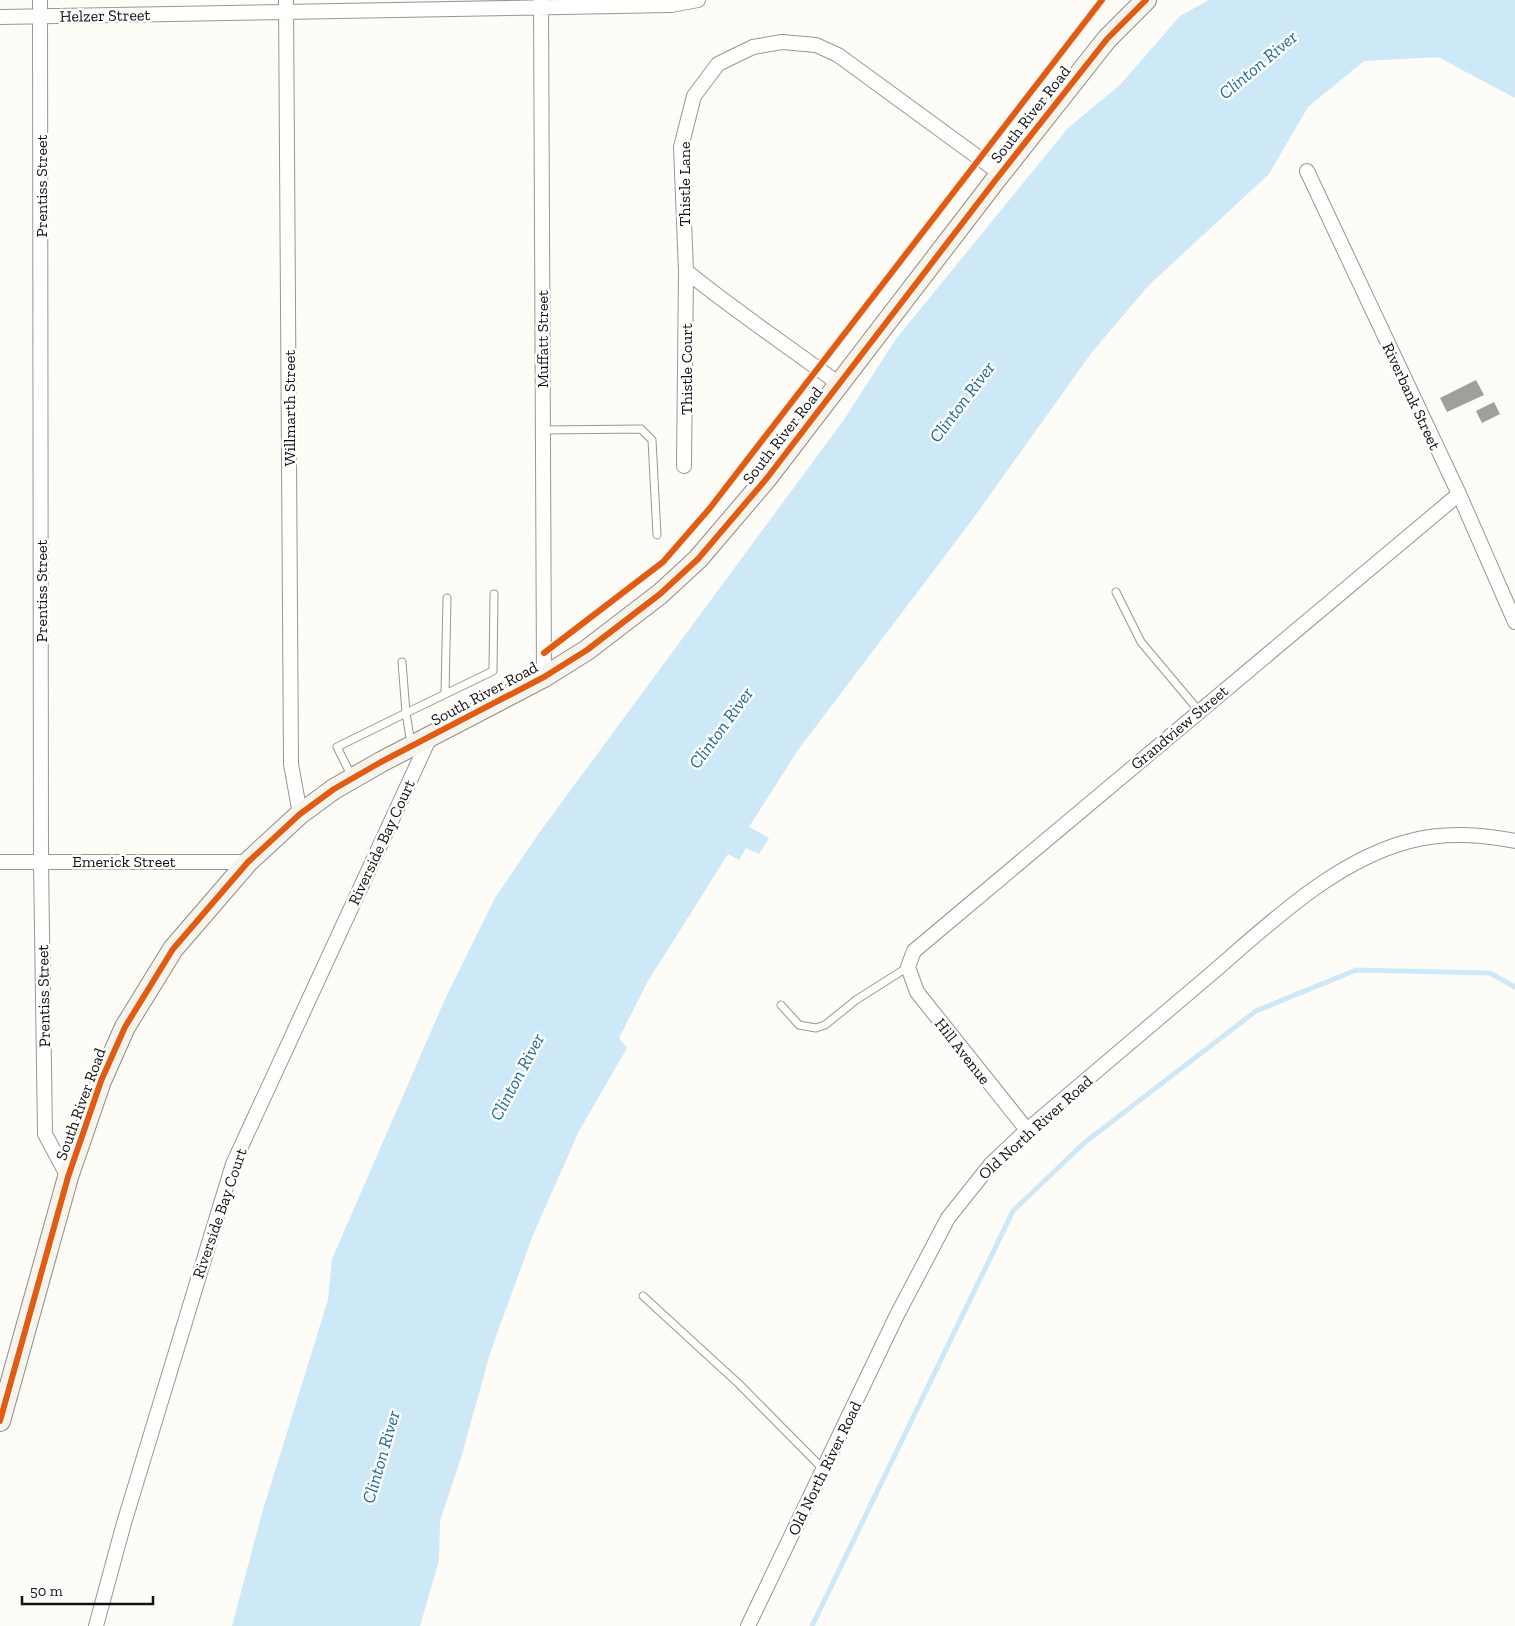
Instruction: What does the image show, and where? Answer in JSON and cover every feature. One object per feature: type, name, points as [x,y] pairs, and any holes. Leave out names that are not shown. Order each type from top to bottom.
[{"type":"street","name":"Prentiss Street","points":[[40,0],[41,862],[45,1134],[68,1177]]},
{"type":"street","name":"Helzer Street","points":[[0,16],[286,6],[672,5],[698,0]]},
{"type":"street","name":"South River Road","points":[[0,1421],[68,1177],[101,1081],[138,1005],[173,949],[248,862],[300,814],[353,778],[544,677],[624,624],[698,559],[767,478],[1000,174],[1108,39],[1146,0]]},
{"type":"street","name":"Muffatt Street","points":[[541,4],[544,677]]},
{"type":"street","name":"Willmarth Street","points":[[286,6],[291,764],[300,814]]},
{"type":"street","name":"Thistle Lane","points":[[686,271],[681,147],[694,96],[718,64],[753,47],[782,42],[816,45],[838,55],[1000,174]]},
{"type":"street","name":"Riverbank Street","points":[[1307,171],[1459,494],[1515,622]]},
{"type":"street","points":[[686,271],[839,384]]},
{"type":"street","name":"Thistle Court","points":[[684,466],[686,271]]},
{"type":"street","name":"Grandview Street","points":[[908,967],[914,951],[919,945],[1459,494]]},
{"type":"street","name":"Riverside Bay Court","points":[[96,1626],[124,1523],[233,1164],[430,737]]},
{"type":"street","name":"Old North River Road","points":[[748,1626],[897,1315],[948,1218],[991,1164],[1027,1130],[1284,912],[1358,862],[1410,841],[1427,838],[1484,836],[1515,841]]},
{"type":"street","name":"Emerick Street","points":[[0,862],[248,862]]},
{"type":"street","name":"Hill Avenue","points":[[908,967],[917,992],[1027,1130]]},
{"type":"lane","points":[[543,430],[641,429],[652,440],[657,535]]},
{"type":"lane","points":[[1116,592],[1140,642],[1199,711]]},
{"type":"lane","points":[[353,778],[337,747],[493,671],[494,594]]},
{"type":"lane","points":[[445,694],[448,598]]},
{"type":"lane","points":[[402,662],[411,746]]},
{"type":"lane","points":[[781,1005],[799,1025],[816,1028],[825,1025],[856,1000],[908,967]]},
{"type":"lane","points":[[642,1296],[753,1397],[823,1469]]},
{"type":"water","name":"Clinton River","points":[[1209,0],[1515,0],[1515,98],[1438,57],[1364,61],[1308,107],[1269,174],[1149,285],[1092,352],[972,520],[798,750],[749,827],[769,838],[759,854],[746,848],[739,860],[728,854],[648,981],[619,1038],[627,1048],[579,1131],[533,1235],[491,1350],[461,1458],[440,1521],[439,1560],[420,1626],[232,1626],[262,1513],[328,1300],[332,1259],[446,997],[495,898],[539,833],[843,421],[896,339],[1068,128],[1120,85],[1180,16]]},
{"type":"building","points":[[1476,380],[1484,395],[1447,412],[1440,398]]},
{"type":"building","points":[[1494,402],[1500,414],[1482,423],[1476,411]]},
{"type":"waterway","points":[[812,1626],[1013,1211],[1084,1143],[1256,1011],[1356,970],[1490,973],[1515,987]]},
{"type":"cycle path","points":[[544,653],[663,562],[710,508],[1102,0]]},
{"type":"cycle path","points":[[0,1421],[68,1177],[101,1081],[125,1027],[173,949],[248,862],[300,814],[334,789],[381,762],[544,677],[587,650],[660,594],[698,559],[767,478],[994,182],[1107,39],[1146,0]]}]
